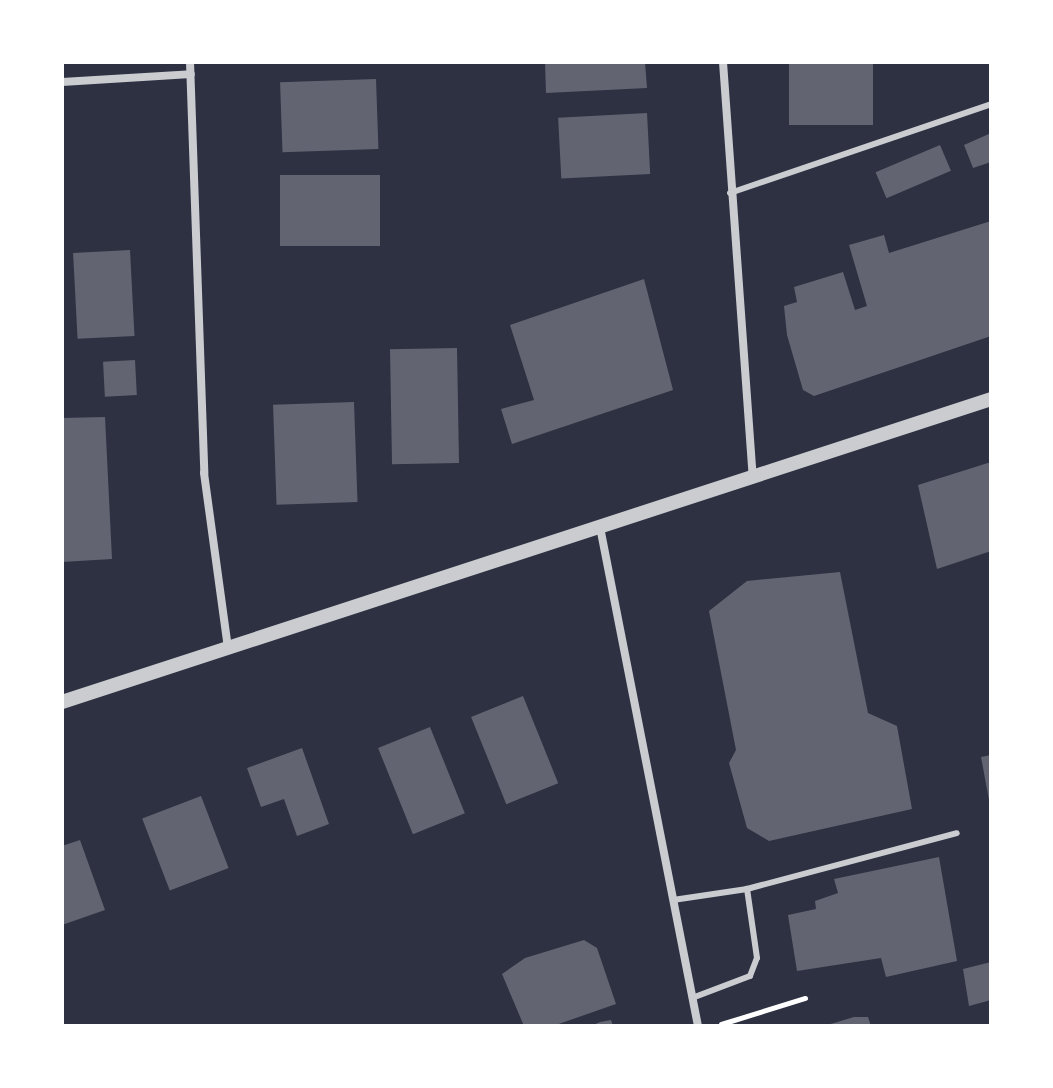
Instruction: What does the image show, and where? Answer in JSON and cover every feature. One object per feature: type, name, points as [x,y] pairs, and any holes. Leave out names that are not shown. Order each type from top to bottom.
[{"type":"street","points":[[190,62],[204,473],[228,648]]},
{"type":"street","points":[[723,62],[729,193],[753,477]]},
{"type":"street","points":[[62,82],[191,74]]},
{"type":"street","points":[[62,702],[991,399]]},
{"type":"street","points":[[600,527],[698,1026]]},
{"type":"lane","points":[[729,193],[991,104]]},
{"type":"lane","points":[[673,900],[747,889],[957,833]]},
{"type":"lane","points":[[692,998],[750,976],[757,958],[747,889]]},
{"type":"path","points":[[716,1026],[805,998]]},
{"type":"building","points":[[545,62],[645,62],[647,88],[546,93]]},
{"type":"building","points":[[789,62],[873,62],[873,125],[789,125]]},
{"type":"building","points":[[376,79],[378,149],[283,152],[280,82]]},
{"type":"building","points":[[647,113],[650,174],[561,179],[558,118]]},
{"type":"building","points":[[991,133],[991,162],[973,168],[964,145]]},
{"type":"building","points":[[940,145],[951,171],[887,198],[876,172]]},
{"type":"building","points":[[280,175],[380,175],[380,246],[280,246]]},
{"type":"building","points":[[991,221],[991,336],[814,396],[803,390],[787,335],[784,306],[797,302],[794,287],[843,272],[855,310],[867,306],[849,245],[884,235],[889,253]]},
{"type":"building","points":[[130,250],[135,336],[78,339],[73,253]]},
{"type":"building","points":[[644,279],[673,390],[512,444],[501,409],[534,400],[510,325]]},
{"type":"building","points":[[457,348],[459,463],[392,464],[390,349]]},
{"type":"building","points":[[135,360],[137,395],[105,397],[103,362]]},
{"type":"building","points":[[354,402],[357,502],[277,505],[273,405]]},
{"type":"building","points":[[105,417],[112,559],[62,562],[62,418]]},
{"type":"building","points":[[991,462],[991,551],[937,569],[918,485]]},
{"type":"building","points":[[840,572],[868,713],[897,726],[912,809],[769,841],[747,828],[729,763],[736,750],[709,611],[747,581]]},
{"type":"building","points":[[523,696],[558,783],[506,804],[471,717]]},
{"type":"building","points":[[430,727],[465,813],[413,834],[378,748]]},
{"type":"building","points":[[302,748],[329,824],[297,836],[284,799],[261,807],[247,768]]},
{"type":"building","points":[[991,755],[991,800],[989,800],[981,757]]},
{"type":"building","points":[[201,796],[229,868],[170,890],[142,819]]},
{"type":"building","points":[[80,840],[105,910],[62,925],[62,846]]},
{"type":"building","points":[[939,857],[957,961],[886,977],[881,958],[797,971],[788,915],[816,909],[815,901],[838,893],[834,879]]},
{"type":"building","points":[[584,940],[597,948],[616,1004],[553,1026],[524,1026],[502,974],[525,958]]},
{"type":"building","points":[[991,962],[991,1000],[969,1006],[963,969]]},
{"type":"building","points":[[854,1017],[868,1017],[871,1026],[824,1026]]},
{"type":"building","points":[[611,1020],[613,1026],[591,1026],[600,1022]]}]
